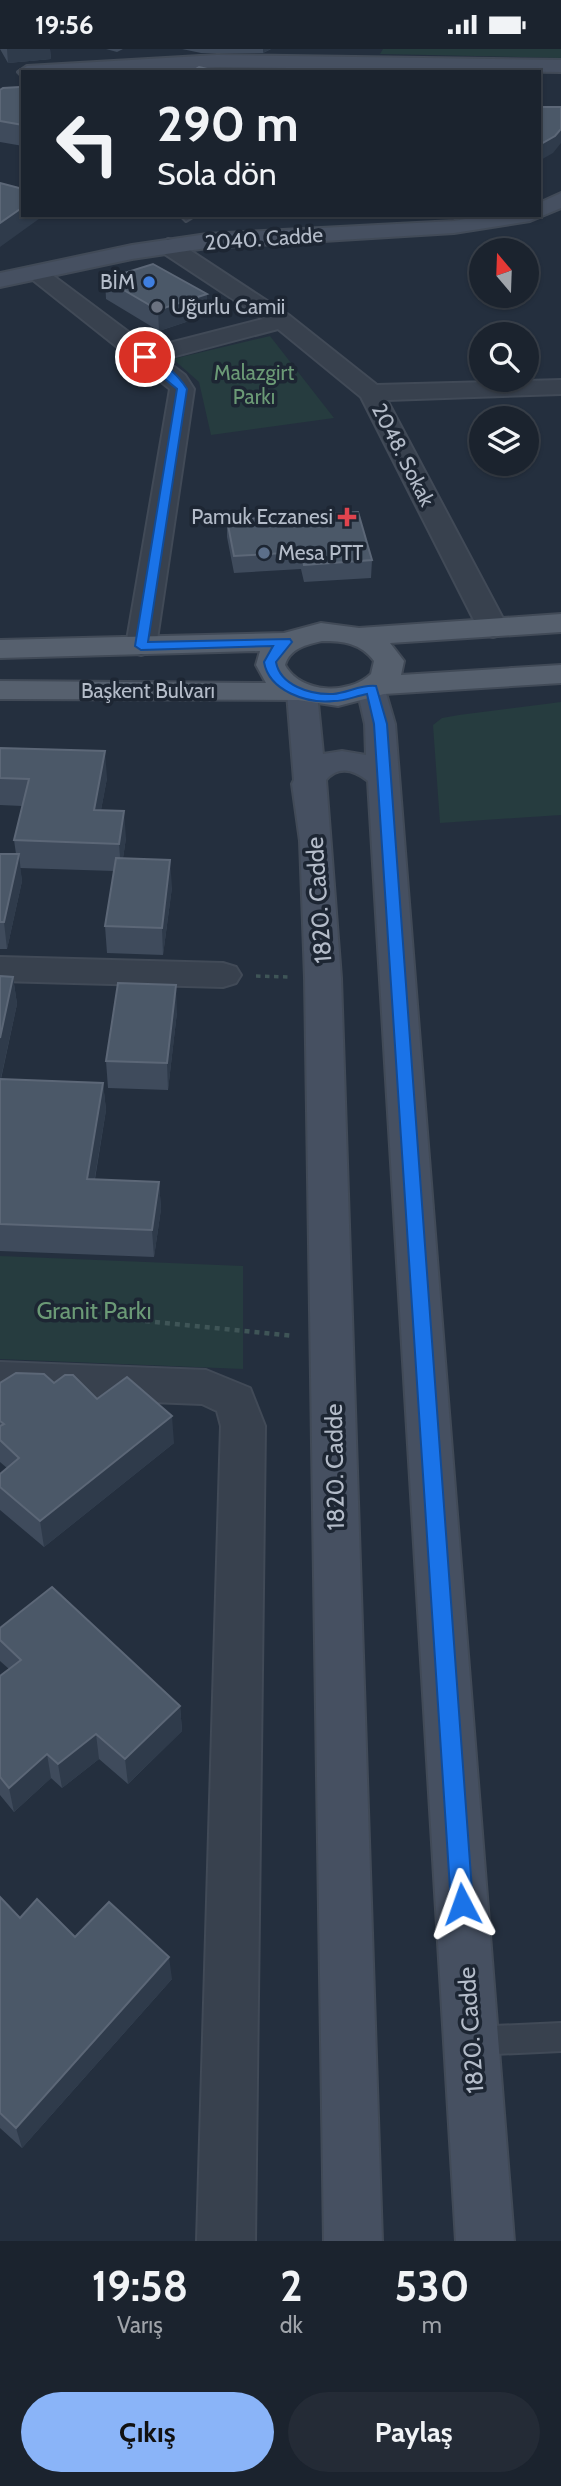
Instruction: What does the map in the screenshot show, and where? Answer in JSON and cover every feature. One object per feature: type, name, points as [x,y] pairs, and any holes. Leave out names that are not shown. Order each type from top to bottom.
[{"type":"main road","points":[[101,70],[194,62],[337,56],[561,66]]},
{"type":"main road","points":[[541,76],[561,76]]},
{"type":"main road","points":[[541,211],[561,199]]},
{"type":"main road","name":"2040. Cadde","points":[[0,280],[168,246],[474,226],[520,217]]},
{"type":"main road","points":[[360,636],[557,623]]},
{"type":"main road","points":[[557,623],[527,638],[525,648],[538,661],[561,672]]},
{"type":"main road","name":"Başkent Bulvarı","points":[[0,649],[286,642],[321,632],[360,636]]},
{"type":"main road","points":[[360,636],[384,651],[389,661],[389,671],[375,687]]},
{"type":"main road","points":[[286,642],[275,651],[270,662],[272,673],[281,684],[299,692]]},
{"type":"main road","points":[[107,691],[134,677],[139,669],[128,646]]},
{"type":"main road","points":[[375,687],[561,672]]},
{"type":"main road","name":"Başkent Bulvarı","points":[[0,690],[299,692],[335,698],[375,687]]},
{"type":"main road","name":"1820. Cadde","points":[[375,687],[384,778],[485,2241]]},
{"type":"main road","name":"1820. Cadde","points":[[299,692],[316,841],[323,978],[353,2241]]},
{"type":"main road","points":[[308,784],[313,771],[323,764],[342,759],[362,762],[384,778]]},
{"type":"street","name":"2048. Sokak","points":[[168,246],[282,321],[371,393],[493,628]]},
{"type":"street","points":[[35,273],[176,380],[182,389],[128,646]]},
{"type":"street","points":[[145,357],[282,321]]},
{"type":"street","points":[[371,393],[561,387]]},
{"type":"street","points":[[0,969],[223,975]]},
{"type":"street","points":[[0,1380],[206,1387],[235,1400],[243,1426],[226,2241]]},
{"type":"lane","points":[[472,2041],[561,2037]]},
{"type":"path","points":[[223,975],[323,978]]},
{"type":"path","points":[[145,1321],[273,1336]]},
{"type":"green space","points":[[383,49],[561,49],[561,58],[380,54]]},
{"type":"green space","name":"Malazgirt Parkı","points":[[270,336],[334,418],[211,435],[199,382],[173,359]]},
{"type":"green space","points":[[561,702],[561,815],[440,823],[433,725],[442,718]]},
{"type":"green space","name":"Granit Parkı","points":[[0,1256],[243,1266],[243,1369],[0,1359]]},
{"type":"building","points":[[21,87],[21,125],[0,121],[0,90]]},
{"type":"building","points":[[541,107],[561,107],[561,129],[541,144]]},
{"type":"building","points":[[0,183],[21,188],[21,208],[0,223]]},
{"type":"building","points":[[153,264],[207,294],[158,310],[105,279]]},
{"type":"building","points":[[358,512],[372,560],[304,565],[301,552],[234,556],[227,520]]},
{"type":"building","points":[[0,748],[105,751],[94,810],[124,811],[119,844],[14,840],[29,779],[0,778]]},
{"type":"building","points":[[0,854],[19,854],[4,922],[0,922]]},
{"type":"building","points":[[116,858],[170,860],[162,928],[105,926]]},
{"type":"building","points":[[0,976],[13,977],[0,1038]]},
{"type":"building","points":[[118,983],[176,985],[167,1063],[106,1061]]},
{"type":"building","points":[[0,1079],[103,1083],[87,1179],[159,1182],[152,1230],[0,1224]]},
{"type":"building","points":[[16,1373],[44,1374],[54,1383],[65,1375],[73,1375],[97,1399],[127,1377],[172,1416],[40,1521],[0,1487],[0,1474],[19,1458],[0,1440],[0,1426],[4,1424],[0,1421],[0,1383]]},
{"type":"building","points":[[52,1587],[180,1706],[125,1759],[96,1734],[58,1764],[47,1754],[9,1788],[0,1777],[0,1676],[21,1660],[0,1640],[0,1628]]},
{"type":"building","points":[[0,1897],[20,1918],[37,1899],[75,1937],[109,1902],[169,1957],[16,2128],[0,2113]]},
{"type":"place","name":"BİM","points":[[149,282]]},
{"type":"place","name":"Uğurlu Camii","points":[[157,307]]},
{"type":"place","name":"Pamuk Eczanesi","points":[[347,517]]},
{"type":"place","name":"Mesa PTT","points":[[264,553]]},
{"type":"route","points":[[145,357],[176,380],[182,389],[141,646],[286,642],[275,651],[270,662],[272,673],[281,684],[295,692],[314,697],[335,698],[372,689],[380,724],[462,1904]]}]
